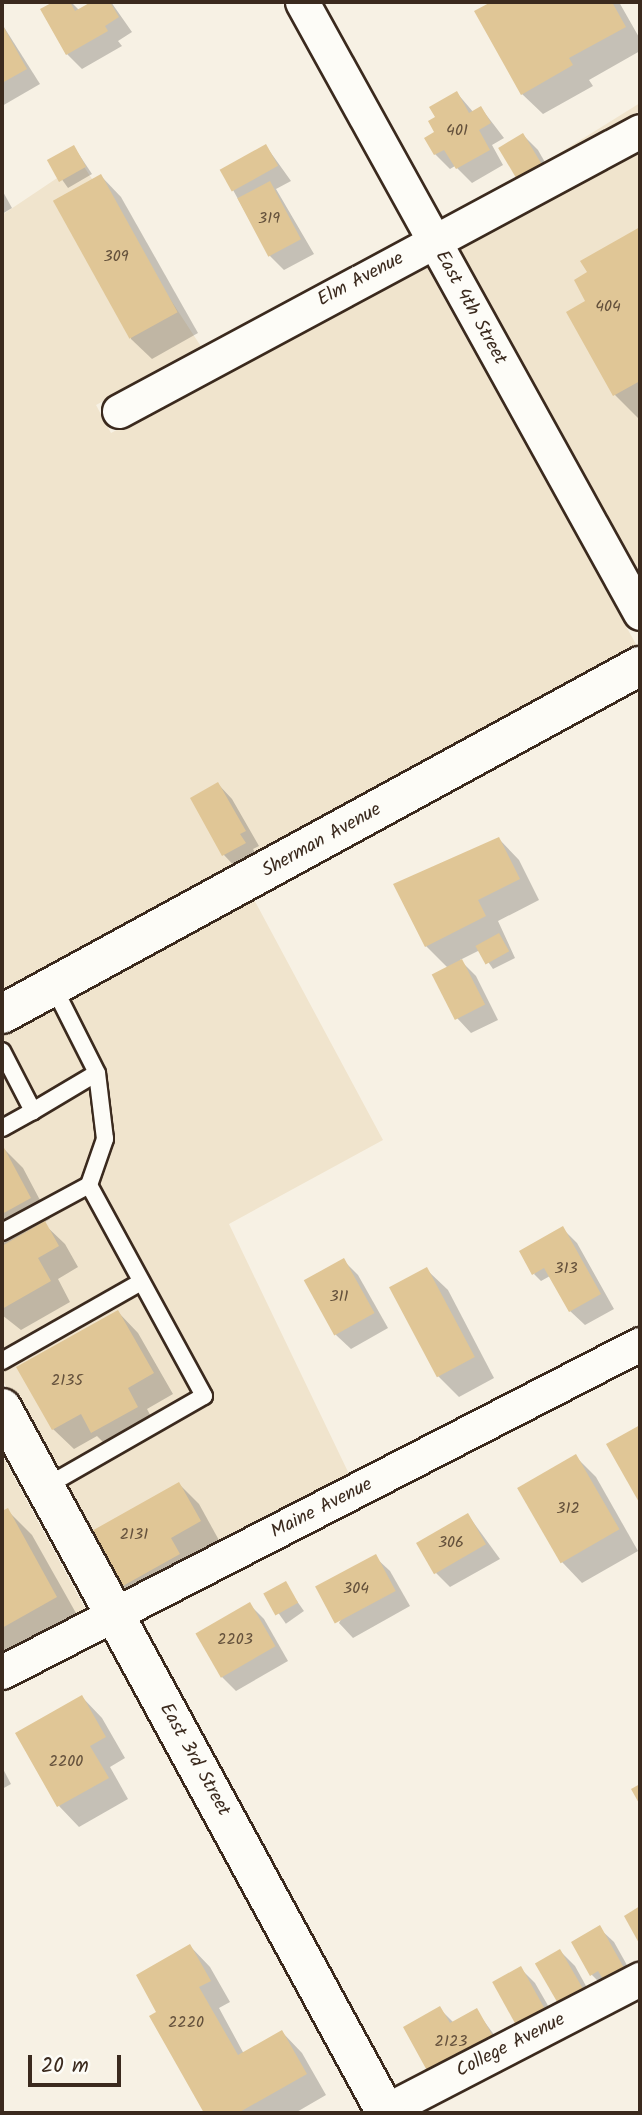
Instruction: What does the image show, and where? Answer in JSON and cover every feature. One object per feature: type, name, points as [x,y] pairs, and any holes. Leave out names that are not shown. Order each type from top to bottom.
[{"type":"street","name":"East 4th Street","points":[[303,2],[640,613]]},
{"type":"street","name":"Elm Avenue","points":[[119,411],[640,131]]},
{"type":"street","name":"Sherman Avenue","points":[[2,1014],[640,666]]},
{"type":"street","name":"Maine Avenue","points":[[2,1672],[640,1344]]},
{"type":"street","name":"East 3rd Street","points":[[2,1408],[384,2113]]},
{"type":"street","name":"College Avenue","points":[[384,2113],[640,1979]]},
{"type":"lane","points":[[2,1232],[89,1185],[105,1139],[97,1073],[54,988]]},
{"type":"lane","points":[[2,1051],[33,1111]]},
{"type":"lane","points":[[2,1128],[97,1073]]},
{"type":"lane","points":[[45,1487],[204,1396],[89,1185]]},
{"type":"lane","points":[[2,1361],[141,1282]]},
{"type":"shaded area","points":[[640,103],[640,111],[526,174]]},
{"type":"shaded area","points":[[640,149],[640,577],[457,246]]},
{"type":"shaded area","points":[[81,162],[202,348],[96,405],[111,433],[425,264],[637,646],[2,995],[2,215]]},
{"type":"shaded area","points":[[251,894],[383,1140],[229,1224],[350,1476],[119,1595],[2,1379],[2,1031]]},
{"type":"shaded area","points":[[2,1455],[87,1612],[2,1654]]},
{"type":"building","points":[[53,2],[70,2],[75,11],[91,2],[110,2],[119,17],[105,26],[108,31],[66,55],[40,9]]},
{"type":"building","points":[[491,2],[612,2],[626,27],[569,58],[573,65],[521,95],[474,11]]},
{"type":"building","points":[[2,24],[27,69],[2,83]]},
{"type":"building","points":[[457,91],[469,113],[481,106],[491,123],[479,130],[490,150],[456,169],[444,150],[434,155],[424,138],[434,132],[428,121],[435,117],[429,107]]},
{"type":"building","points":[[523,133],[542,165],[517,180],[498,148]]},
{"type":"building","points":[[266,144],[278,166],[232,192],[220,170]]},
{"type":"building","points":[[74,145],[86,167],[59,182],[47,160]]},
{"type":"building","points":[[101,174],[178,312],[129,339],[53,201]]},
{"type":"building","points":[[270,181],[301,239],[268,257],[237,198]]},
{"type":"building","points":[[640,227],[640,381],[613,396],[566,312],[585,301],[574,280],[587,272],[580,261]]},
{"type":"building","points":[[218,782],[246,831],[240,834],[246,843],[222,856],[190,798]]},
{"type":"building","points":[[499,837],[520,879],[478,900],[486,916],[425,947],[393,884]]},
{"type":"building","points":[[499,933],[509,951],[486,964],[475,946]]},
{"type":"building","points":[[462,959],[485,1004],[455,1020],[432,974]]},
{"type":"building","points":[[2,1144],[31,1198],[2,1214]]},
{"type":"building","points":[[45,1221],[59,1246],[38,1258],[51,1281],[2,1309],[2,1246]]},
{"type":"building","points":[[563,1226],[601,1294],[569,1312],[544,1268],[532,1275],[519,1251]]},
{"type":"building","points":[[344,1258],[375,1313],[334,1335],[304,1280]]},
{"type":"building","points":[[427,1267],[475,1357],[437,1377],[389,1287]]},
{"type":"building","points":[[118,1310],[154,1373],[128,1388],[138,1407],[91,1433],[81,1414],[52,1430],[16,1367]]},
{"type":"building","points":[[640,1425],[640,1504],[606,1444]]},
{"type":"building","points":[[576,1454],[620,1529],[561,1563],[517,1488]]},
{"type":"building","points":[[179,1482],[201,1521],[171,1538],[180,1554],[121,1587],[90,1532]]},
{"type":"building","points":[[8,1508],[57,1597],[2,1628],[2,1511]]},
{"type":"building","points":[[468,1513],[486,1544],[434,1574],[416,1543]]},
{"type":"building","points":[[376,1554],[396,1591],[335,1623],[315,1586]]},
{"type":"building","points":[[286,1581],[298,1603],[275,1615],[263,1594]]},
{"type":"building","points":[[250,1602],[276,1646],[221,1678],[195,1634]]},
{"type":"building","points":[[82,1695],[106,1737],[90,1746],[109,1778],[57,1807],[15,1733]]},
{"type":"building","points":[[640,1784],[640,1805],[631,1789]]},
{"type":"building","points":[[640,1906],[640,1945],[624,1916]]},
{"type":"building","points":[[600,1925],[624,1968],[603,1979],[598,1971],[590,1976],[571,1942]]},
{"type":"building","points":[[190,1944],[211,1981],[199,1987],[238,2055],[282,2030],[307,2074],[238,2113],[204,2113],[149,2016],[156,2012],[136,1975]]},
{"type":"building","points":[[560,1949],[583,1989],[558,2003],[535,1964]]},
{"type":"building","points":[[521,1966],[547,2013],[518,2029],[492,1982]]},
{"type":"building","points":[[440,2006],[450,2023],[477,2008],[495,2040],[430,2076],[403,2027]]}]
